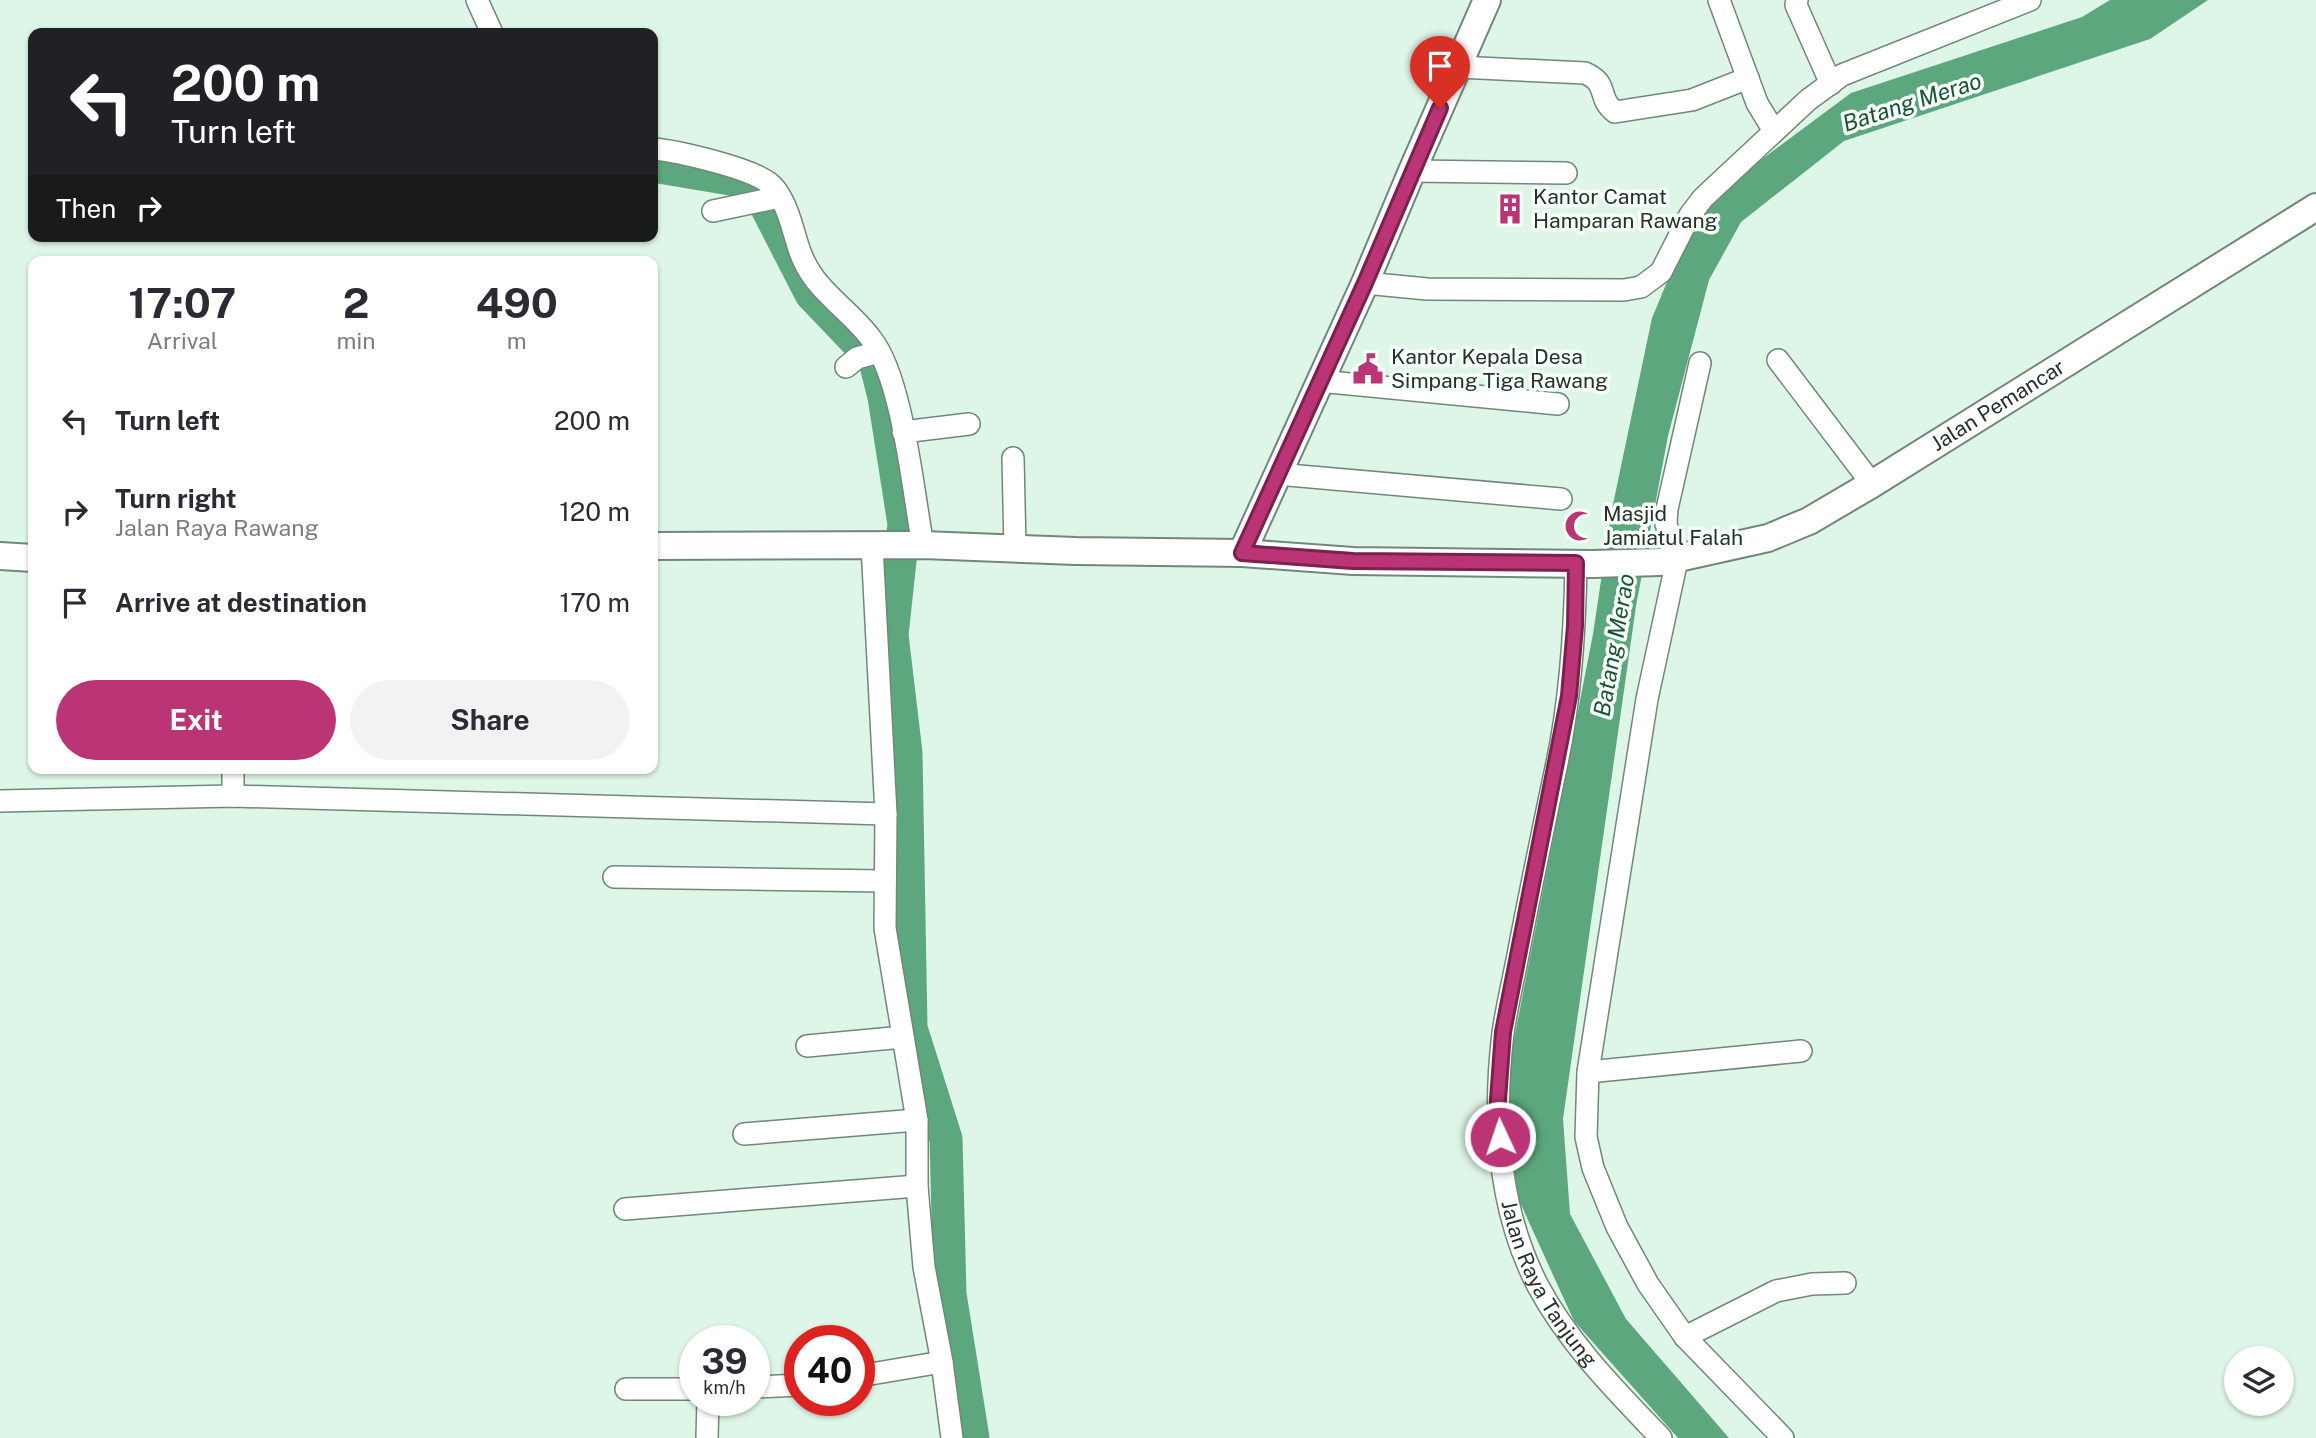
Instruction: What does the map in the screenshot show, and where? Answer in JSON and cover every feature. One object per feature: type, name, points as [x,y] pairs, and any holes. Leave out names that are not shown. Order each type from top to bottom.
[{"type":"main road","points":[[1242,553],[1365,283],[1487,0]]},
{"type":"main road","name":"Jalan Pemancar","points":[[658,546],[917,545],[1242,553],[1353,561],[1669,561],[1768,537],[1810,521],[2316,207]]},
{"type":"main road","points":[[0,556],[28,558]]},
{"type":"street","points":[[477,0],[490,28]]},
{"type":"street","points":[[1719,0],[1758,103],[1774,131]]},
{"type":"street","points":[[1797,0],[1796,5],[1830,84]]},
{"type":"street","points":[[1365,283],[1427,289],[1624,290],[1641,287],[1661,272],[1690,215],[1703,198],[1808,100],[1842,75],[2030,0]]},
{"type":"street","points":[[1458,67],[1585,73],[1602,84],[1603,96],[1615,112],[1692,100],[1748,78]]},
{"type":"street","points":[[658,149],[677,150],[756,175],[769,183],[799,254],[814,278],[873,340],[864,358],[888,369],[903,432],[917,545]]},
{"type":"street","points":[[1412,171],[1566,173]]},
{"type":"street","points":[[713,211],[776,198]]},
{"type":"street","points":[[1778,360],[1872,484]]},
{"type":"street","points":[[1700,363],[1667,509],[1669,561],[1588,1072],[1587,1136],[1593,1168],[1617,1227],[1648,1284],[1685,1337],[1783,1438]]},
{"type":"street","points":[[1320,382],[1487,395],[1558,404]]},
{"type":"street","points":[[903,432],[969,424]]},
{"type":"street","points":[[1013,458],[1015,549]]},
{"type":"street","points":[[1278,474],[1561,499]]},
{"type":"street","points":[[877,545],[886,814],[885,928],[917,1120],[917,1186],[925,1267],[952,1438]]},
{"type":"street","name":"Jalan Raya Tanjung","points":[[1584,563],[1569,696],[1503,1032],[1497,1113],[1505,1186],[1521,1248],[1539,1287],[1569,1335],[1596,1369],[1661,1438]]},
{"type":"street","points":[[233,774],[233,796]]},
{"type":"street","points":[[0,801],[233,796],[886,814]]},
{"type":"street","points":[[614,877],[886,881]]},
{"type":"street","points":[[807,1046],[903,1037]]},
{"type":"street","points":[[1588,1072],[1801,1051]]},
{"type":"street","points":[[744,1134],[917,1120]]},
{"type":"street","points":[[625,1209],[917,1186]]},
{"type":"street","points":[[1685,1337],[1776,1290],[1812,1284],[1845,1283]]},
{"type":"street","points":[[875,1373],[942,1362]]},
{"type":"street","points":[[625,1389],[679,1389]]},
{"type":"street","points":[[707,1438],[708,1416]]},
{"type":"water","name":"Batang Merao","points":[[2110,0],[2208,0],[2150,39],[1844,141],[1741,222],[1709,280],[1668,436],[1636,606],[1563,1119],[1570,1214],[1626,1319],[1729,1438],[1678,1438],[1574,1321],[1518,1198],[1508,1142],[1509,1065],[1593,634],[1611,514],[1652,318],[1687,234],[1734,180],[1851,93],[2082,17]]},
{"type":"waterway","points":[[658,167],[754,183],[811,294],[875,361],[884,397],[904,524],[892,635],[906,753],[911,1028],[946,1139],[950,1294],[973,1438]]},
{"type":"place","name":"Kantor Camat Hamparan Rawang","points":[[1510,209]]},
{"type":"place","name":"Kantor Kepala Desa Simpang Tiga Rawang","points":[[1368,369]]},
{"type":"place","name":"Masjid Jamiatul Falah","points":[[1580,526]]},
{"type":"route","points":[[1440,108],[1365,283],[1242,553],[1353,561],[1576,563],[1575,626],[1569,696],[1503,1032],[1497,1113],[1500,1137]]}]
